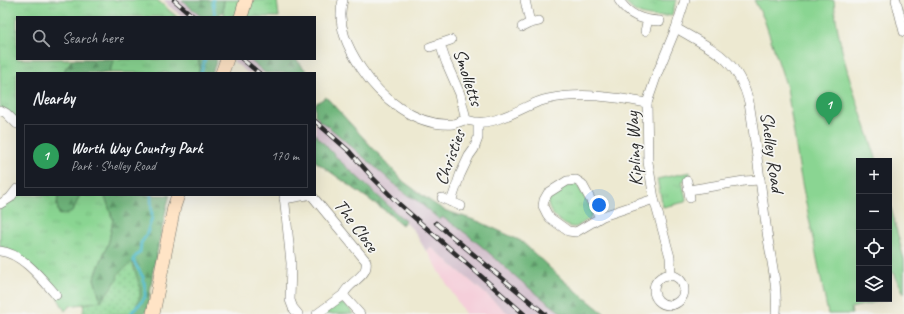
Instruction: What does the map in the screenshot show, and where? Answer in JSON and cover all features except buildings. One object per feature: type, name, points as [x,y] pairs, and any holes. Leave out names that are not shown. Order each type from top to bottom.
[{"type":"street","points":[[241,16],[246,0]]},
{"type":"street","points":[[343,0],[340,16],[342,30],[347,44],[366,75],[384,96],[422,119],[445,124],[454,124],[466,120],[478,123],[504,117],[529,105],[561,96],[612,96],[647,103]]},
{"type":"street","points":[[525,0],[530,24]]},
{"type":"street","points":[[619,0],[625,9],[634,15],[648,20],[660,21]]},
{"type":"street","name":"Kipling Way","points":[[671,276],[670,256],[654,199],[648,162],[647,103],[676,28],[685,0]]},
{"type":"street","points":[[896,0],[904,32]]},
{"type":"street","points":[[645,31],[648,20]]},
{"type":"street","name":"Shelley Road","points":[[676,28],[725,58],[734,67],[741,79],[749,102],[767,234],[775,275],[776,314]]},
{"type":"street","points":[[430,47],[451,40]]},
{"type":"street","name":"Smolletts","points":[[440,44],[446,62],[459,90],[466,120]]},
{"type":"street","points":[[222,72],[227,60]]},
{"type":"street","points":[[0,110],[6,113],[16,123]]},
{"type":"street","name":"Christies","points":[[451,202],[460,175],[474,149],[478,138],[478,123]]},
{"type":"street","points":[[600,217],[582,184],[576,180],[567,181],[548,193],[544,200],[543,206],[547,214],[568,231],[576,232],[600,217],[654,199]]},
{"type":"street","points":[[689,190],[744,181],[760,180]]},
{"type":"street","points":[[0,204],[10,198],[16,190]]},
{"type":"street","points":[[153,314],[174,207],[178,196]]},
{"type":"street","name":"The Close","points":[[296,196],[284,197],[291,263],[290,300],[293,308],[298,314]]},
{"type":"street","name":"The Close","points":[[312,196],[314,197],[366,261],[367,266],[365,272],[350,285],[343,295],[317,314]]},
{"type":"street","points":[[442,198],[461,206]]},
{"type":"street","points":[[0,251],[8,252],[20,259],[56,295]]},
{"type":"street","points":[[343,295],[360,314]]},
{"type":"shaded area","points":[[163,0],[182,0],[202,16],[182,16],[167,5],[168,4]]},
{"type":"shaded area","points":[[233,60],[250,60],[264,72],[247,72]]},
{"type":"shaded area","points":[[326,97],[404,182],[444,210],[480,222],[521,241],[564,281],[605,314],[509,314],[431,247],[426,251],[414,231],[405,222],[402,225],[387,212],[316,162],[316,103]]},
{"type":"shaded area","points":[[431,247],[509,314],[465,314],[427,251]]},
{"type":"green space","points":[[0,0],[157,0],[176,16],[16,16],[16,60],[72,60],[64,72],[16,72],[16,123],[0,110]]},
{"type":"green space","points":[[182,0],[224,0],[223,11],[219,16],[199,15]]},
{"type":"green space","points":[[224,0],[277,0],[279,16],[225,16],[223,11]]},
{"type":"green space","points":[[623,0],[676,0],[672,15],[657,17],[637,12]]},
{"type":"green space","points":[[754,0],[834,0],[836,21],[845,61],[876,158],[856,158],[856,302],[876,302],[851,308],[852,314],[828,314],[800,173],[787,88],[764,19]]},
{"type":"green space","points":[[72,60],[114,60],[109,72],[64,72]]},
{"type":"green space","points":[[114,60],[198,60],[200,67],[198,72],[109,72]]},
{"type":"green space","points":[[198,60],[217,60],[212,72],[198,72],[200,67]]},
{"type":"green space","points":[[250,60],[297,60],[307,72],[264,72]]},
{"type":"green space","points":[[326,97],[404,182],[444,210],[480,222],[521,241],[564,281],[605,314],[565,314],[559,311],[529,288],[468,235],[442,217],[440,220],[415,199],[407,195],[329,127],[318,120],[319,119],[316,116],[316,103]]},
{"type":"green space","points":[[316,135],[340,161],[405,221],[402,225],[387,212],[316,162]]},
{"type":"green space","points":[[690,172],[691,179],[682,181],[686,199],[685,202],[663,207],[657,179]]},
{"type":"green space","points":[[568,184],[577,184],[592,210],[589,219],[576,227],[569,226],[560,221],[552,213],[548,204],[552,195]]},
{"type":"green space","points":[[16,196],[58,196],[57,205],[59,215],[79,196],[104,196],[113,219],[109,241],[94,279],[101,301],[70,306],[65,311],[56,295],[20,259],[0,251],[0,204]]},
{"type":"green space","points":[[58,196],[80,196],[72,212],[59,215],[57,205]]},
{"type":"green space","points":[[104,196],[170,196],[153,271],[148,309],[144,314],[131,314],[140,296],[140,287],[117,280],[101,301],[94,279],[109,241],[113,219]]},
{"type":"green space","points":[[892,212],[904,260],[904,294],[894,273],[892,273]]},
{"type":"green space","points":[[132,262],[140,287],[140,297],[133,312],[131,314],[83,314],[84,304],[101,301],[117,280],[118,274]]},
{"type":"green space","points":[[337,304],[345,304],[354,314],[323,314]]},
{"type":"waterway","points":[[213,0],[214,16]]},
{"type":"waterway","points":[[201,72],[205,60]]},
{"type":"waterway","points":[[131,314],[145,297],[143,277],[134,262],[134,258],[140,252],[141,243],[146,236],[152,218],[151,196]]},
{"type":"railway","points":[[174,0],[193,16]]},
{"type":"railway","points":[[243,60],[258,72]]},
{"type":"railway","points":[[316,122],[349,151],[399,204],[524,314]]},
{"type":"railway","points":[[436,223],[545,314]]},
{"type":"place","name":"Worth Way Country Park","points":[[829,125]]}]
